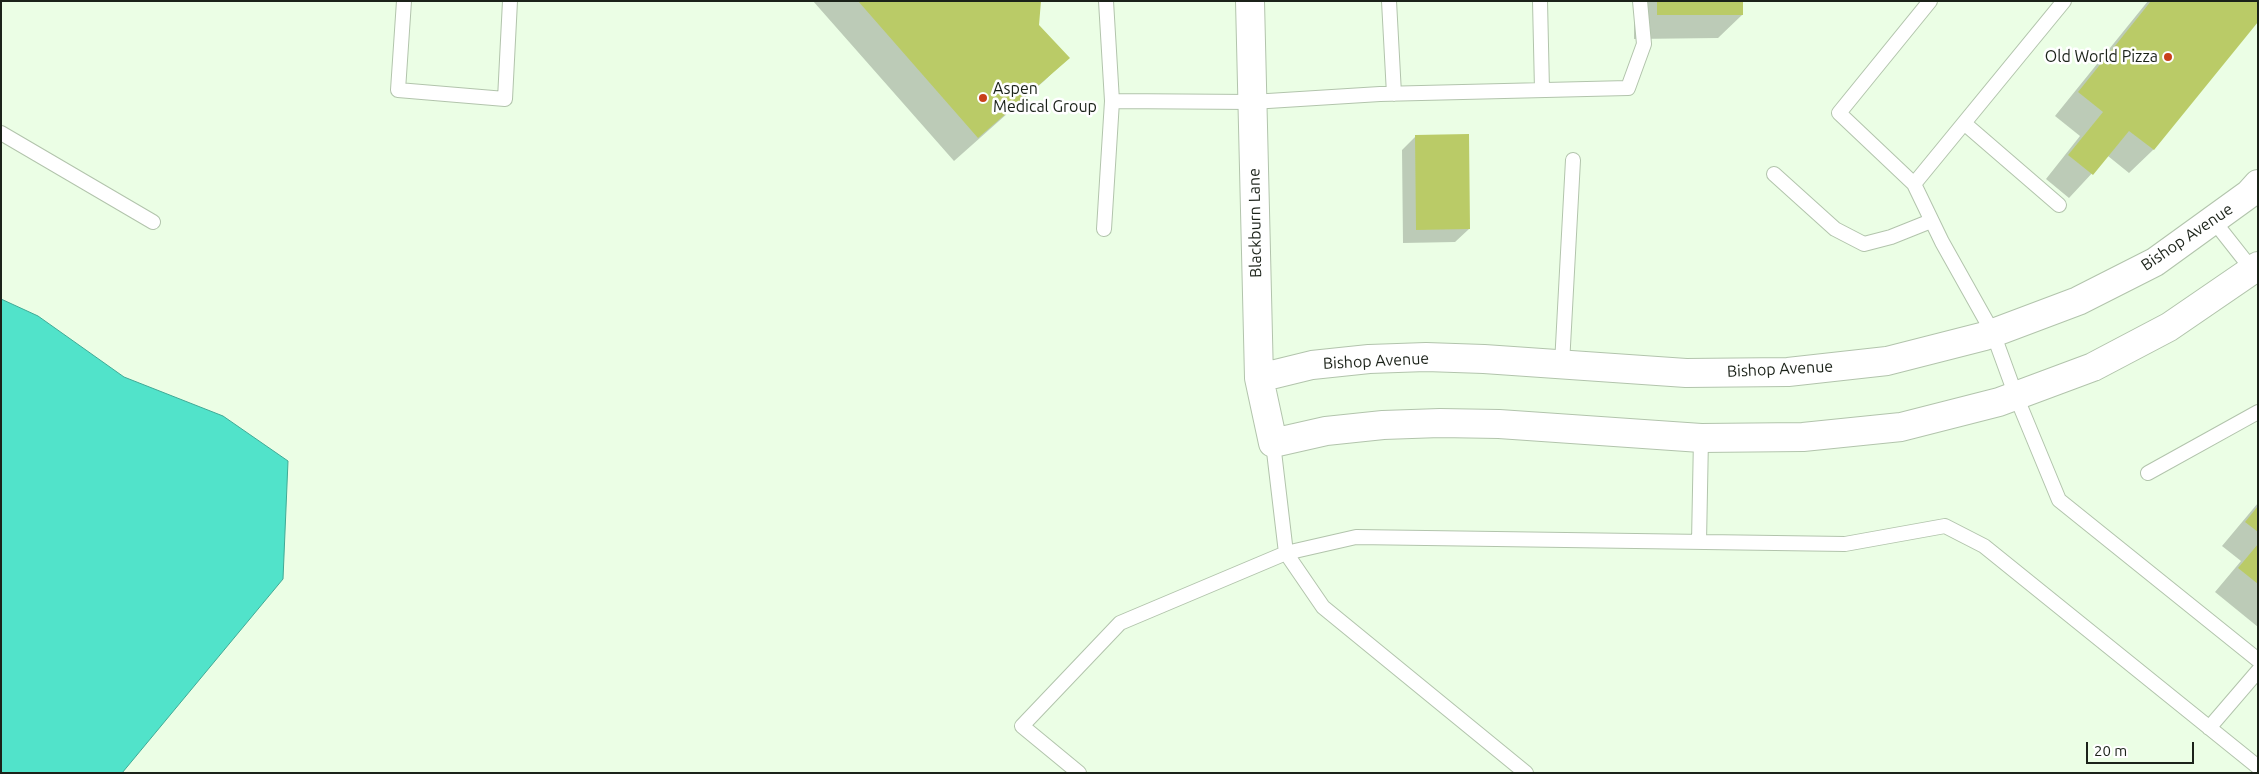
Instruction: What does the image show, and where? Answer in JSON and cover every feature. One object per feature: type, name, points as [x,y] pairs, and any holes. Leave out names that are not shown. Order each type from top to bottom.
[{"type":"street","name":"Blackburn Lane","points":[[1250,1],[1259,378],[1273,443]]},
{"type":"street","name":"Bishop Avenue","points":[[1259,378],[1312,365],[1426,357],[1484,359],[1686,373],[1788,372],[1887,361],[1993,333],[2078,301],[2155,262],[2249,194],[2258,184]]},
{"type":"street","points":[[1273,443],[1326,431],[1383,425],[1440,423],[1499,424],[1701,438],[1802,437],[1901,427],[2016,396],[2093,367],[2169,327],[2256,271]]},
{"type":"lane","points":[[404,1],[398,90],[505,99],[510,1]]},
{"type":"lane","points":[[1104,229],[1112,100],[1106,1]]},
{"type":"lane","points":[[1389,1],[1394,94]]},
{"type":"lane","points":[[1540,1],[1542,90]]},
{"type":"lane","points":[[1112,100],[1252,102],[1394,94],[1628,88],[1644,44],[1640,1]]},
{"type":"lane","points":[[1930,1],[1838,113],[1914,184],[1931,221],[1993,333],[2016,396],[2059,500],[2258,660]]},
{"type":"lane","points":[[1914,184],[2064,1]]},
{"type":"lane","points":[[1964,123],[2058,205]]},
{"type":"lane","points":[[1,133],[153,222]]},
{"type":"lane","points":[[1562,364],[1573,160]]},
{"type":"lane","points":[[1774,174],[1835,229],[1864,244],[1891,237],[1931,221]]},
{"type":"lane","points":[[2213,220],[2256,271]]},
{"type":"lane","points":[[2148,474],[2258,412]]},
{"type":"lane","points":[[1698,542],[1701,438]]},
{"type":"lane","points":[[1273,443],[1286,553],[1323,607],[1526,773]]},
{"type":"lane","points":[[1079,773],[1022,726],[1080,664],[1120,623],[1286,553],[1356,537],[1845,544],[1945,526],[1984,546],[2258,767]]},
{"type":"lane","points":[[2209,728],[2258,671]]},
{"type":"water","points":[[1,299],[38,316],[124,377],[223,416],[288,461],[283,579],[122,773],[1,773]]},
{"type":"building","name":"Aspen Medical Group","points":[[858,1],[1041,1],[1039,25],[1070,58],[978,138]]},
{"type":"building","points":[[1657,1],[1743,1],[1743,15],[1657,15]]},
{"type":"building","name":"Old World Pizza","points":[[2151,1],[2258,1],[2258,22],[2154,150],[2129,131],[2093,175],[2068,155],[2103,112],[2078,92]]},
{"type":"building","points":[[1469,134],[1470,229],[1416,230],[1415,135]]},
{"type":"building","points":[[2258,506],[2258,532],[2245,522]]},
{"type":"building","points":[[2258,544],[2258,584],[2238,568]]},
{"type":"place","name":"Old World Pizza","points":[[2168,57]]},
{"type":"place","name":"Aspen Medical Group","points":[[983,98]]}]
